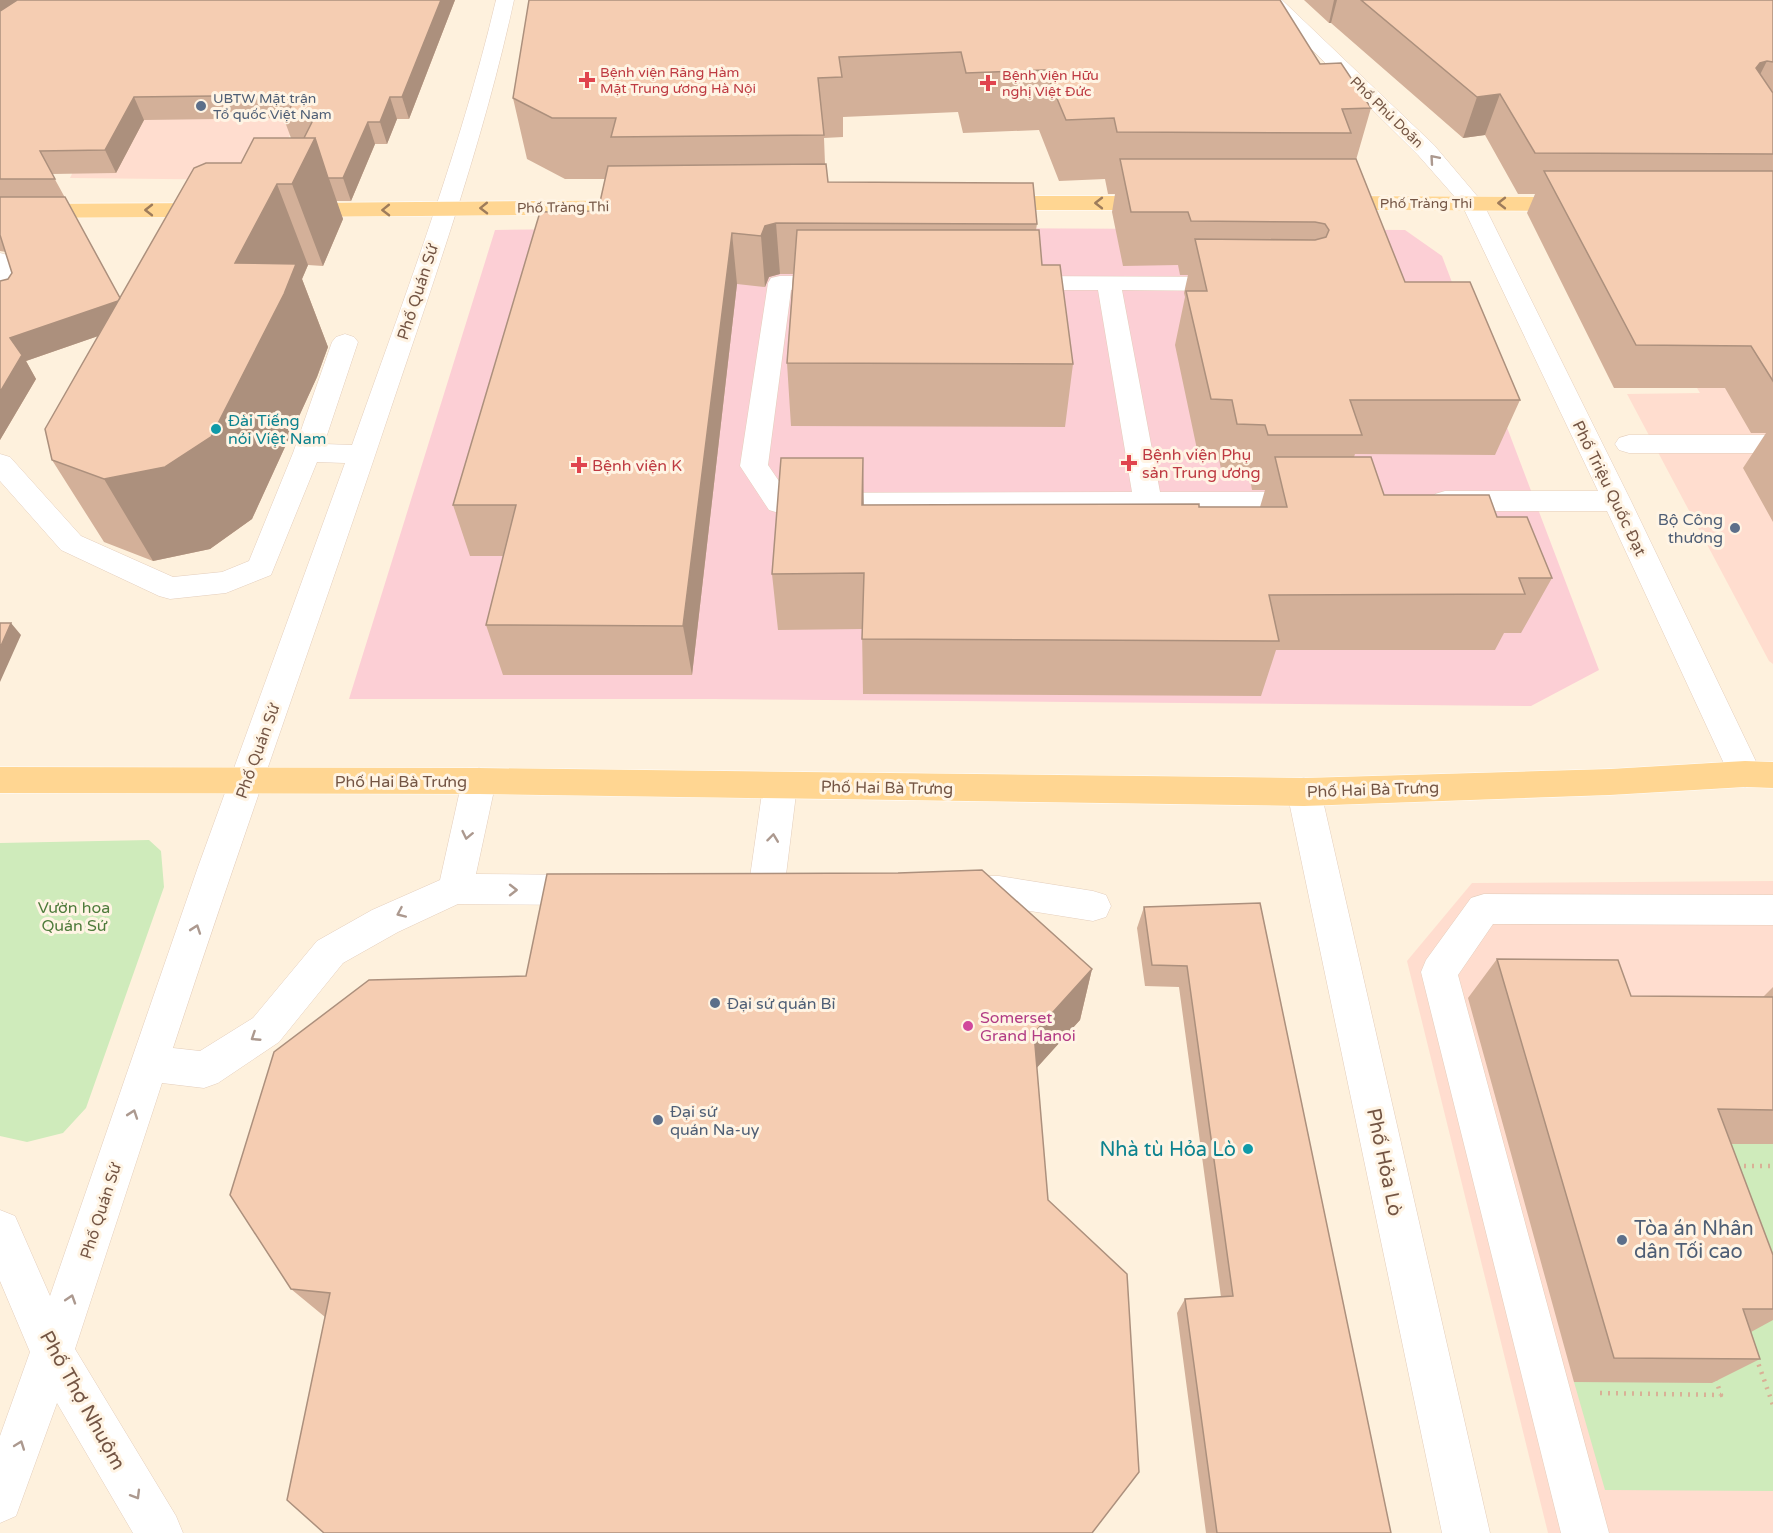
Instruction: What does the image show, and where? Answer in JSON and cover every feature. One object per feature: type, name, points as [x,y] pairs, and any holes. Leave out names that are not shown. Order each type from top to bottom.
[{"type":"main road","points":[[967,203],[1179,203]]},
{"type":"main road","name":"Phố Tràng Thi","points":[[1309,203],[1601,204]]},
{"type":"main road","name":"Phố Tràng Thi","points":[[269,210],[667,206]]},
{"type":"main road","points":[[0,211],[234,210]]},
{"type":"main road","name":"Phố Hai Bà Trưng","points":[[0,780],[479,781],[1304,792],[1610,782],[1759,774]]},
{"type":"street","name":"Phố Quán Sứ","points":[[0,1500],[53,1354],[246,781],[363,454],[444,209],[508,35],[505,0]]},
{"type":"street","name":"Phố Phủ Doãn","points":[[1271,7],[1426,150],[1472,203]]},
{"type":"street","name":"Phố Triệu Quốc Đạt","points":[[1472,203],[1617,501],[1759,774]]},
{"type":"street","points":[[0,260],[12,295]]},
{"type":"street","points":[[862,283],[780,284],[754,466],[779,502],[1327,501]]},
{"type":"street","points":[[992,283],[1252,284]]},
{"type":"street","points":[[1109,283],[1148,502]]},
{"type":"street","points":[[0,463],[71,543],[170,588],[226,582],[261,568],[307,453],[345,342]]},
{"type":"street","points":[[1629,444],[1773,444]]},
{"type":"street","points":[[307,453],[363,454]]},
{"type":"street","points":[[1423,501],[1617,501]]},
{"type":"street","points":[[455,889],[479,781]]},
{"type":"street","points":[[766,891],[780,786]]},
{"type":"street","name":"Phố Hỏa Lò","points":[[1304,792],[1466,1533]]},
{"type":"street","points":[[150,1064],[204,1070],[266,1030],[330,952],[385,921],[455,889],[622,890]]},
{"type":"street","points":[[730,890],[801,891]]},
{"type":"street","points":[[929,891],[999,891],[1093,906]]},
{"type":"street","points":[[1584,1533],[1439,972],[1484,909],[1773,910]]},
{"type":"street","name":"Phố Thợ Nhuộm","points":[[0,1231],[53,1354],[159,1533]]},
{"type":"path","points":[[1725,1166],[1773,1166]]},
{"type":"path","points":[[1755,1354],[1772,1402]]},
{"type":"path","points":[[1548,1392],[1721,1395],[1714,1374]]},
{"type":"shaded area","points":[[350,11],[268,180],[70,178],[85,147]]},
{"type":"shaded area","name":"Bệnh viện Phụ sản Trung ương","points":[[761,227],[1405,230],[1442,256],[1599,670],[1531,706],[714,699],[349,699],[495,230]]},
{"type":"shaded area","name":"Bộ Công thương","points":[[1659,323],[1773,323],[1773,664],[1769,661],[1627,394],[1700,393]]},
{"type":"shaded area","points":[[1773,881],[1773,1533],[1548,1533],[1407,961],[1472,883]]},
{"type":"green space","name":"Vườn hoa Quán Sứ","points":[[149,840],[161,851],[164,887],[86,1108],[63,1133],[27,1142],[0,1136],[0,843]]},
{"type":"green space","points":[[1676,1143],[1773,1144],[1773,1491],[1605,1490],[1574,1382],[1711,1382]]},
{"type":"building","points":[[17,0],[441,0],[402,97],[390,97],[380,122],[368,122],[343,178],[328,178],[315,138],[304,138],[312,119],[284,119],[297,95],[134,97],[105,150],[40,151],[55,179],[0,179],[0,11]]},
{"type":"building","name":"Bệnh viện Hữu nghị Việt Đức","points":[[529,0],[1280,0],[1320,64],[1341,63],[1371,108],[1342,109],[1351,133],[1117,132],[1114,118],[1066,120],[1045,70],[966,73],[961,52],[839,57],[842,77],[818,78],[824,135],[611,137],[616,118],[552,118],[513,98]]},
{"type":"building","points":[[1361,0],[1773,0],[1773,62],[1760,63],[1756,68],[1773,93],[1773,154],[1535,153],[1500,94],[1477,97]]},
{"type":"building","points":[[254,138],[315,138],[292,184],[277,184],[235,263],[296,264],[284,294],[211,437],[165,467],[104,479],[52,460],[45,429],[194,168],[206,163],[241,163]]},
{"type":"building","points":[[1120,159],[1356,159],[1405,282],[1470,282],[1520,400],[1350,400],[1362,435],[1268,435],[1265,425],[1237,424],[1232,400],[1211,399],[1186,291],[1207,291],[1195,239],[1315,240],[1326,237],[1329,230],[1325,224],[1315,222],[1191,221],[1188,212],[1131,212]]},
{"type":"building","points":[[826,164],[828,182],[1033,183],[1037,224],[776,223],[765,226],[761,236],[732,233],[683,626],[486,625],[516,505],[453,505],[540,212],[598,211],[608,166]]},
{"type":"building","points":[[1544,171],[1773,171],[1773,381],[1751,346],[1636,345]]},
{"type":"building","points":[[0,197],[65,197],[120,298],[118,301],[10,338],[22,355],[0,392],[0,281],[8,279],[12,273],[0,235]]},
{"type":"building","points":[[797,230],[1039,230],[1042,265],[1060,265],[1073,364],[787,363]]},
{"type":"building","points":[[1275,457],[1371,457],[1384,495],[1489,495],[1497,517],[1527,517],[1552,578],[1519,578],[1525,594],[1269,595],[1279,641],[862,639],[864,573],[772,574],[781,458],[863,458],[862,505],[1199,504],[1199,507],[1287,507]]},
{"type":"building","points":[[0,623],[11,623],[0,648]]},
{"type":"building","points":[[982,870],[1092,969],[1034,1033],[1048,1200],[1127,1274],[1139,1472],[1092,1533],[324,1533],[287,1500],[330,1293],[291,1289],[230,1195],[274,1052],[369,980],[526,976],[547,874],[898,873]]},
{"type":"building","name":"Nhà tù Hỏa Lò","points":[[1260,903],[1391,1533],[1217,1533],[1185,1299],[1233,1296],[1187,966],[1152,965],[1144,907]]},
{"type":"building","name":"Tòa án Nhân dân Tối cao","points":[[1497,959],[1618,960],[1631,996],[1773,997],[1773,1110],[1718,1109],[1773,1255],[1773,1309],[1743,1309],[1760,1359],[1614,1358]]},
{"type":"place","name":"Bệnh viện Răng Hàm Mặt Trung ương Hà Nội","points":[[587,80]]},
{"type":"place","name":"Bệnh viện Hữu nghị Việt Đức","points":[[988,83]]},
{"type":"place","name":"UBTW Mặt trận Tổ quốc Việt Nam","points":[[201,106]]},
{"type":"place","name":"Đài Tiếng nói Việt Nam","points":[[216,429]]},
{"type":"place","name":"Bệnh viện Phụ sản Trung ương","points":[[1129,463]]},
{"type":"place","name":"Bệnh viện K","points":[[579,465]]},
{"type":"place","name":"Bộ Công thương","points":[[1735,528]]},
{"type":"place","name":"Đại sứ quán Bỉ","points":[[715,1003]]},
{"type":"place","name":"Somerset Grand Hanoi","points":[[968,1026]]},
{"type":"place","name":"Đại sứ quán Na-uy","points":[[658,1120]]},
{"type":"place","name":"Nhà tù Hỏa Lò","points":[[1248,1149]]},
{"type":"place","name":"Tòa án Nhân dân Tối cao","points":[[1622,1240]]}]
